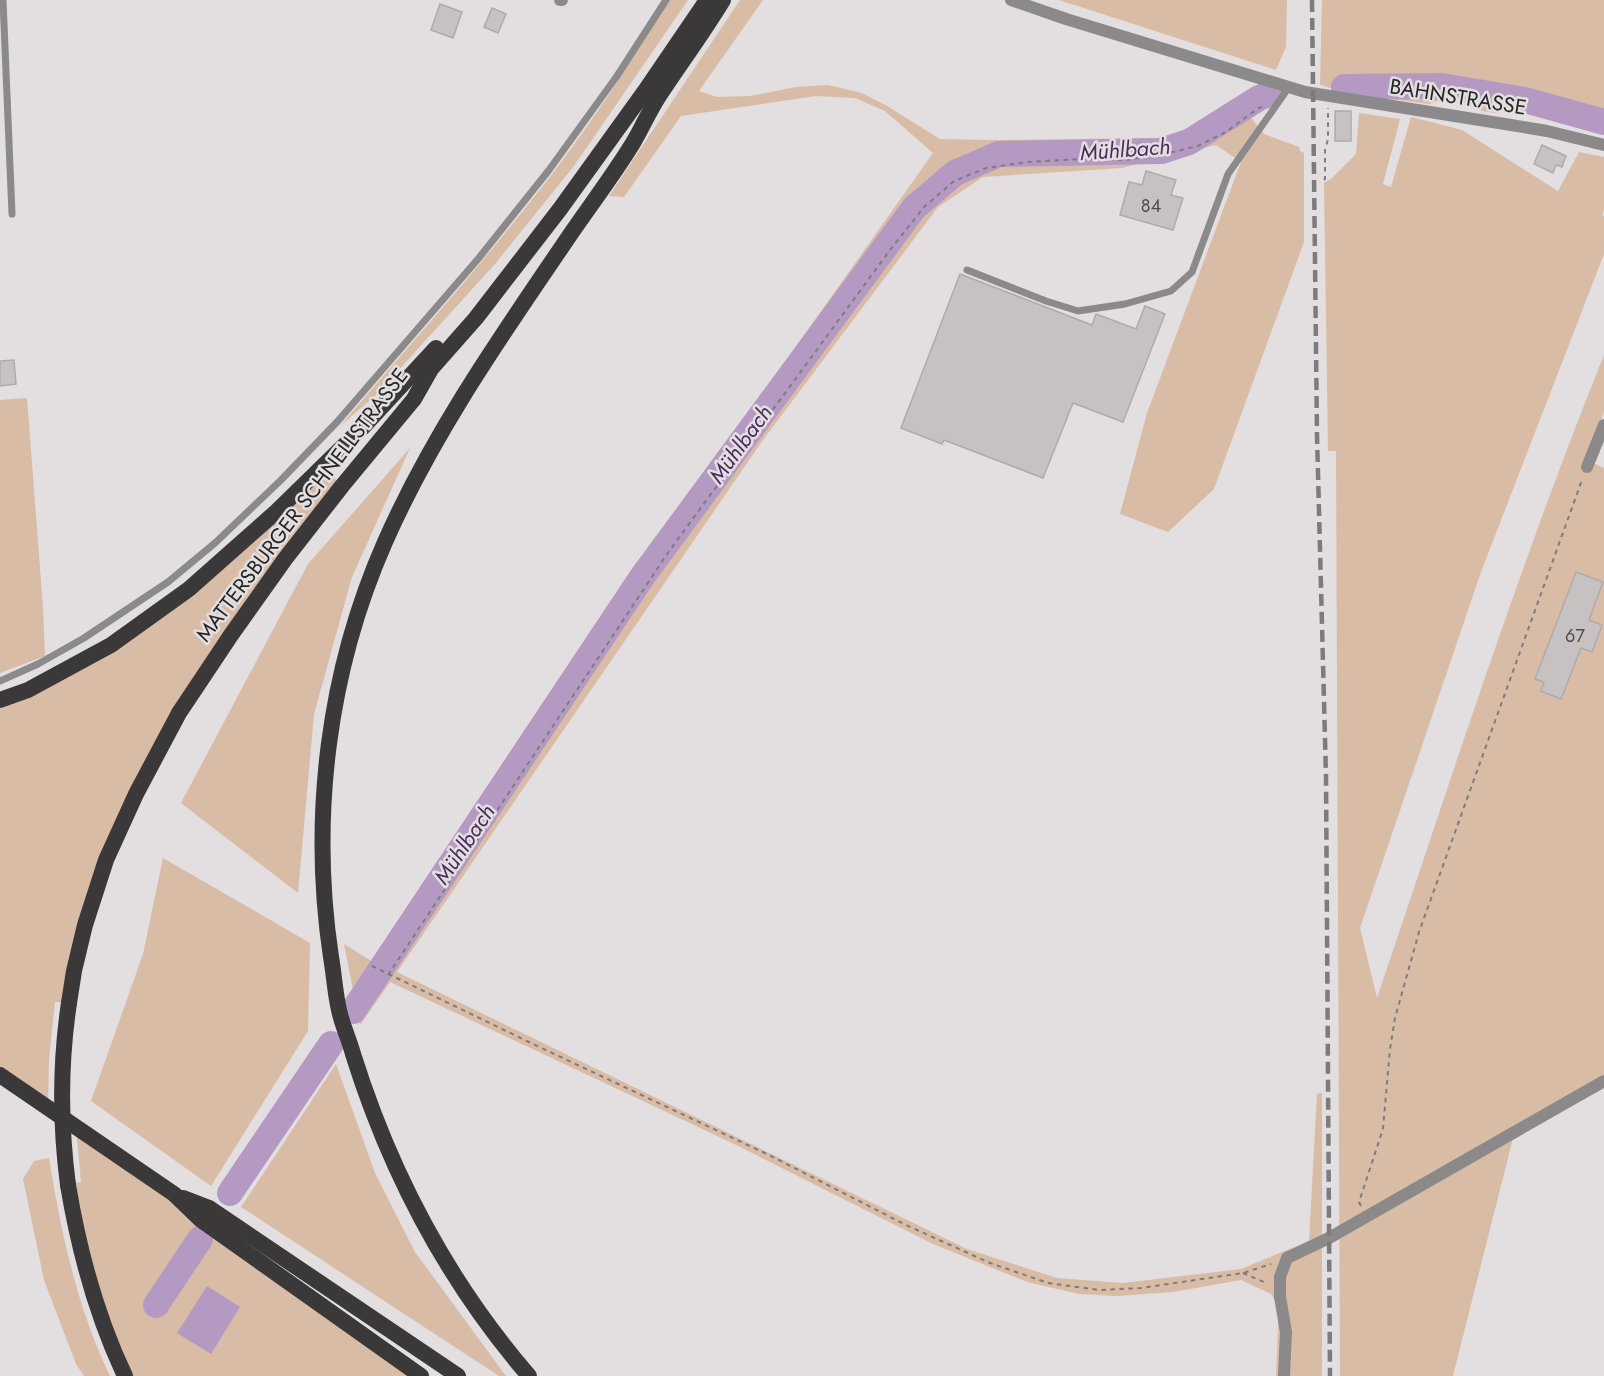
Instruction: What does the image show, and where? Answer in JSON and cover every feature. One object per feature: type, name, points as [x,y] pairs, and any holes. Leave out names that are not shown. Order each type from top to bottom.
[{"type":"highway","name":"MATTERSBURGER SCHNELLSTRASSE","points":[[125,1376],[111,1346],[84,1264],[68,1185],[62,1098],[63,1056],[74,971],[106,860],[136,794],[179,713],[231,634],[285,559],[414,399],[431,369],[560,209],[645,92],[706,0]]},
{"type":"highway","points":[[414,399],[440,376],[486,323],[657,100],[723,0]]},
{"type":"highway","points":[[529,1376],[476,1309],[422,1221],[400,1176],[362,1084],[339,1011],[328,937],[323,878],[322,825],[325,775],[341,673],[368,585],[385,541],[451,416],[507,327],[632,144],[657,100]]},
{"type":"highway","points":[[0,700],[28,690],[111,645],[189,589],[277,511],[363,427],[469,312],[501,285]]},
{"type":"highway","points":[[0,1075],[174,1194],[201,1220],[421,1376]]},
{"type":"highway","points":[[174,1194],[209,1208],[459,1376]]},
{"type":"highway","points":[[288,1281],[431,1376]]},
{"type":"street","name":"BAHNSTRASSE","points":[[1011,0],[1286,92],[1305,92],[1511,125],[1604,145]]},
{"type":"street","points":[[1587,467],[1604,425]]},
{"type":"street","points":[[1284,1376],[1286,1332],[1280,1298],[1280,1277],[1287,1258],[1329,1238],[1604,1081]]},
{"type":"lane","points":[[3,0],[12,214]]},
{"type":"lane","points":[[0,681],[38,664],[84,638],[168,582],[215,543],[281,480],[352,404],[478,259],[542,179],[617,76],[666,0]]},
{"type":"lane","points":[[967,270],[1078,311],[1125,304],[1171,291],[1192,272],[1228,174],[1286,92]]},
{"type":"path","points":[[387,974],[667,554],[924,207],[954,181],[986,168],[1028,162],[1082,159],[1124,160],[1156,156],[1198,146],[1226,132],[1257,109],[1286,92]]},
{"type":"path","points":[[1324,180],[1325,150],[1328,139],[1328,96]]},
{"type":"path","points":[[1322,125],[1328,125]]},
{"type":"path","points":[[1101,146],[1101,159]]},
{"type":"path","points":[[1365,1217],[1359,1202],[1383,1129],[1395,1018],[1419,932],[1587,467]]},
{"type":"path","points":[[373,967],[769,1155],[906,1225],[990,1263],[1048,1283],[1099,1290],[1141,1288],[1243,1273],[1287,1258]]},
{"type":"path","points":[[1243,1273],[1264,1282],[1280,1298]]},
{"type":"shaded area","points":[[669,0],[688,0],[574,166],[495,264],[375,396],[340,426],[473,272],[549,178],[612,90]]},
{"type":"shaded area","points":[[740,0],[763,0],[699,91],[717,97],[750,96],[796,87],[828,85],[862,93],[940,139],[990,140],[1157,138],[1186,131],[1235,98],[1264,134],[1299,147],[1304,153],[1304,242],[1214,489],[1168,532],[1120,514],[1147,413],[1241,162],[1216,145],[1122,168],[983,177],[938,207],[763,440],[397,972],[967,1249],[1057,1278],[1123,1283],[1241,1269],[1309,1241],[1317,1094],[1322,1093],[1322,1376],[1276,1376],[1279,1307],[1271,1294],[1241,1280],[1173,1292],[1117,1296],[1079,1294],[1027,1282],[933,1244],[732,1143],[390,982],[360,1025],[344,944],[373,962],[691,495],[933,153],[885,111],[855,98],[816,96],[681,116],[624,197],[609,196]]},
{"type":"shaded area","points":[[1059,0],[1287,0],[1286,47],[1276,70]]},
{"type":"shaded area","points":[[1322,0],[1604,0],[1604,133],[1515,109],[1495,113],[1482,111],[1466,102],[1443,99],[1429,104],[1347,93],[1320,85]]},
{"type":"shaded area","points":[[1359,113],[1400,119],[1383,184],[1391,187],[1411,117],[1462,130],[1558,191],[1579,152],[1604,157],[1604,210],[1602,215],[1604,216],[1604,254],[1481,572],[1360,928],[1377,998],[1514,594],[1604,355],[1604,412],[1586,460],[1604,468],[1604,1087],[1513,1138],[1453,1376],[1340,1376],[1336,451],[1328,451],[1324,183],[1356,154]]},
{"type":"shaded area","points":[[27,398],[45,656],[0,673],[0,400]]},
{"type":"shaded area","points":[[410,448],[352,577],[314,714],[298,893],[181,803],[308,564]]},
{"type":"shaded area","points":[[323,466],[342,486],[231,635],[106,860],[69,1003],[55,1002],[49,1059],[48,1108],[0,1075],[0,700],[111,645]]},
{"type":"shaded area","points":[[163,858],[310,943],[308,1031],[211,1186],[91,1101],[143,954]]},
{"type":"shaded area","points":[[336,1064],[375,1173],[415,1252],[506,1376],[499,1376],[241,1207]]},
{"type":"shaded area","points":[[76,1127],[421,1376],[125,1376],[68,1185],[81,1182]]},
{"type":"shaded area","points":[[49,1158],[59,1214],[79,1297],[110,1376],[84,1376],[76,1364],[44,1280],[23,1179],[34,1161]]},
{"type":"shaded area","points":[[207,1286],[240,1307],[211,1354],[177,1333]]},
{"type":"building","points":[[440,4],[462,12],[453,38],[431,30]]},
{"type":"building","points":[[492,8],[506,14],[498,33],[484,27]]},
{"type":"building","points":[[1335,111],[1351,111],[1351,141],[1335,141]]},
{"type":"building","points":[[1542,145],[1566,156],[1562,167],[1556,165],[1553,173],[1534,164]]},
{"type":"building","points":[[1146,171],[1176,180],[1171,195],[1183,198],[1173,230],[1120,215],[1129,182],[1142,185]]},
{"type":"building","points":[[960,274],[1092,325],[1096,314],[1136,329],[1145,306],[1165,314],[1123,422],[1073,403],[1043,478],[944,440],[942,444],[901,428]]},
{"type":"building","points":[[14,360],[16,384],[0,386],[0,361]]},
{"type":"building","points":[[1576,572],[1603,582],[1589,620],[1602,625],[1592,652],[1581,648],[1561,699],[1541,691],[1544,682],[1535,679]]},
{"type":"waterway","name":"Mühlbach","points":[[1344,87],[1442,86],[1525,100],[1604,122]]},
{"type":"waterway","name":"Mühlbach","points":[[353,1011],[642,577],[914,208],[955,173],[999,154],[1161,151],[1189,142],[1259,98],[1274,92]]},
{"type":"waterway","name":"Mühlbach","points":[[230,1193],[331,1044]]},
{"type":"waterway","name":"Mühlbach","points":[[156,1305],[200,1239]]},
{"type":"railway","points":[[1312,0],[1317,435],[1326,777],[1330,1376]]}]
